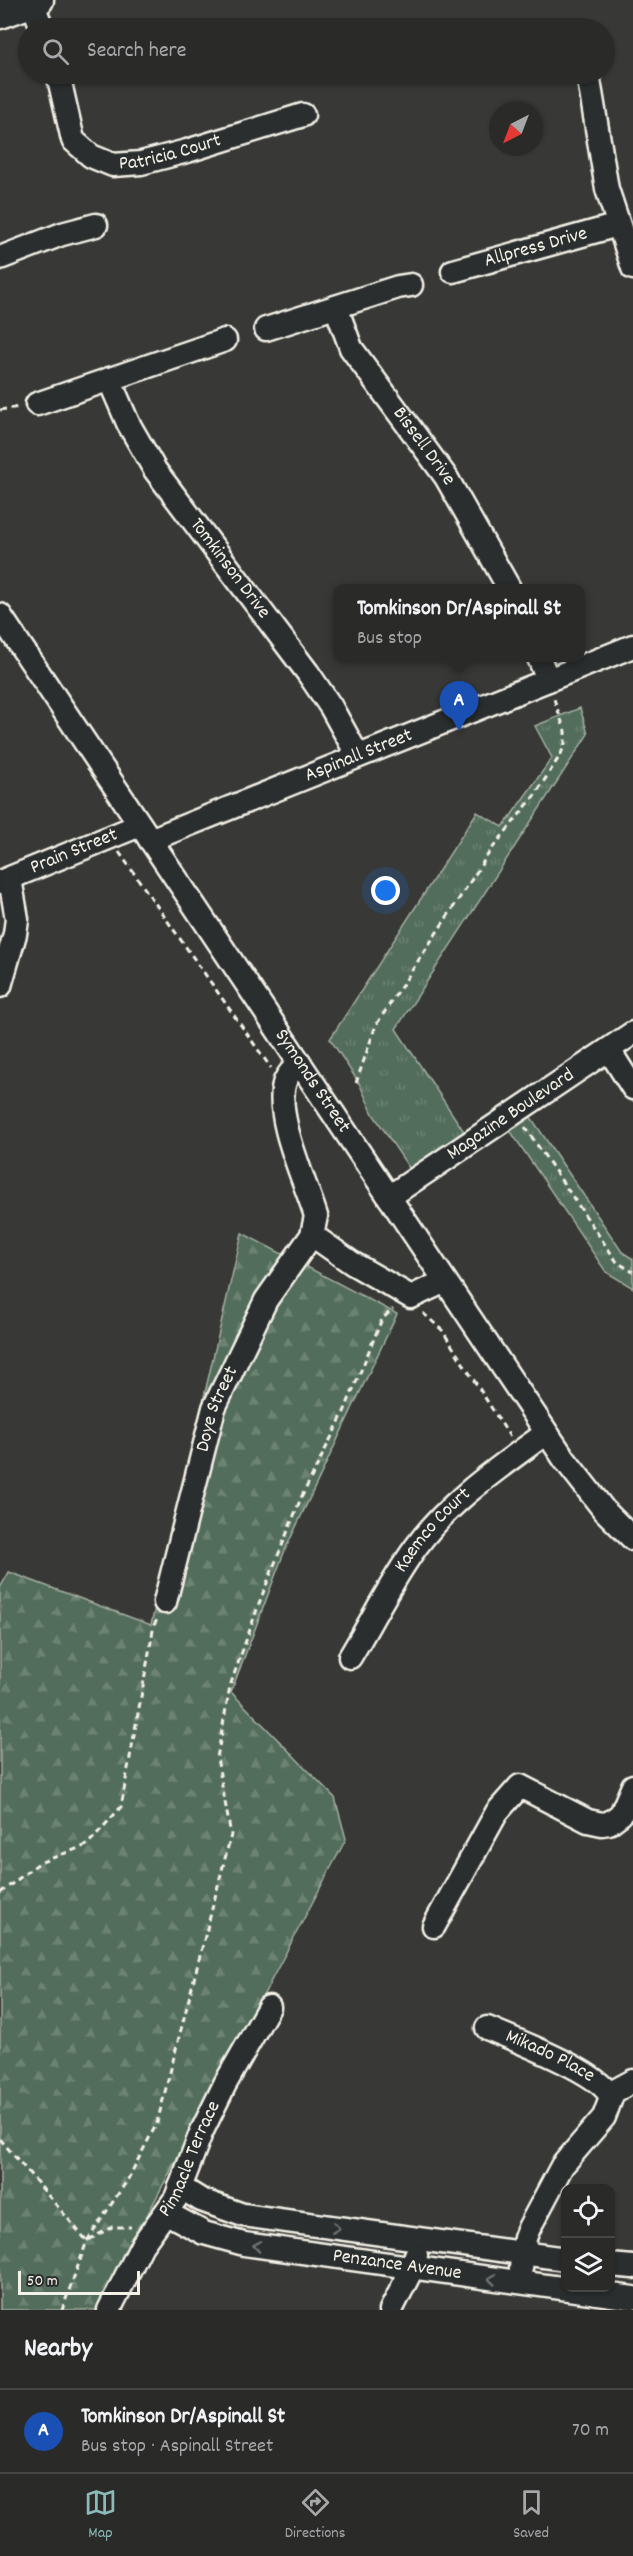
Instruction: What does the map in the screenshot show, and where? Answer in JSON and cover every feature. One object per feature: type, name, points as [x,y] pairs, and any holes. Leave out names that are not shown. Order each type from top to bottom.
[{"type":"main road","points":[[0,14],[36,1]]},
{"type":"street","points":[[36,1],[40,18]]},
{"type":"street","name":"Patricia Court","points":[[60,84],[73,140],[91,156],[113,165],[141,163],[187,151],[303,115]]},
{"type":"street","points":[[590,84],[605,179],[633,268]]},
{"type":"street","points":[[0,258],[62,234],[96,225]]},
{"type":"street","name":"Allpress Drive","points":[[453,271],[618,225]]},
{"type":"street","points":[[266,329],[398,287],[411,285]]},
{"type":"street","name":"Bissell Drive","points":[[336,307],[351,348],[446,477],[507,584]]},
{"type":"street","points":[[37,404],[225,340]]},
{"type":"street","name":"Tomkinson Drive","points":[[109,380],[128,423],[155,470],[309,673],[332,707],[358,756]]},
{"type":"street","name":"Symonds Street","points":[[0,615],[546,1432],[585,1487],[633,1539]]},
{"type":"street","name":"Aspinall Street","points":[[145,832],[358,756],[633,646]]},
{"type":"street","points":[[541,662],[548,680]]},
{"type":"street","name":"Prain Street","points":[[0,986],[17,919],[5,880],[145,832]]},
{"type":"street","name":"Magazine Boulevard","points":[[389,1197],[633,1033]]},
{"type":"street","points":[[609,1050],[633,1088]]},
{"type":"street","points":[[300,1063],[291,1072],[284,1087],[283,1106],[286,1123],[316,1216],[312,1235],[352,1263],[411,1297],[429,1291],[445,1281]]},
{"type":"street","name":"Doye Street","points":[[165,1602],[214,1408],[266,1300],[312,1235]]},
{"type":"street","name":"Kaemco Court","points":[[350,1657],[416,1547],[442,1517],[489,1474],[546,1432]]},
{"type":"street","points":[[434,1926],[497,1812],[520,1786],[588,1821],[602,1824],[609,1823],[621,1814],[633,1786]]},
{"type":"street","name":"Pinnacle Terrace","points":[[109,2310],[149,2235],[167,2213],[210,2114],[269,2007]]},
{"type":"street","name":"Mikado Place","points":[[486,2026],[571,2065],[609,2094],[610,2105],[604,2118],[562,2166],[529,2228],[522,2253],[520,2282]]},
{"type":"street","points":[[609,2094],[633,2081]]},
{"type":"street","name":"Penzance Avenue","points":[[180,2187],[201,2200],[243,2215],[561,2258]]},
{"type":"street","name":"Penzance Avenue","points":[[167,2213],[204,2233],[224,2240],[292,2252],[633,2298]]},
{"type":"street","points":[[292,2252],[295,2222]]},
{"type":"street","points":[[391,2310],[412,2269],[417,2239]]},
{"type":"street","points":[[615,2265],[633,2267]]},
{"type":"path","points":[[356,1083],[376,1025],[491,850],[535,795],[561,754],[565,743],[565,731],[548,680]]},
{"type":"path","points":[[115,846],[284,1087]]},
{"type":"path","points":[[515,1113],[617,1262],[633,1272]]},
{"type":"path","points":[[62,2310],[87,2241],[128,2179],[157,2122],[231,1835],[217,1758],[230,1686],[261,1598],[301,1498],[344,1412],[382,1319],[411,1297],[419,1310],[442,1330],[513,1441]]},
{"type":"path","points":[[0,1893],[39,1863],[87,1845],[121,1807],[154,1625],[165,1602]]},
{"type":"path","points":[[0,2139],[87,2241]]},
{"type":"path","points":[[87,2241],[112,2227],[125,2226],[149,2235]]},
{"type":"green space","points":[[580,708],[588,734],[396,1029],[465,1133],[409,1168],[373,1114],[359,1083],[330,1039],[477,812],[503,827],[552,758],[535,726]]},
{"type":"green space","points":[[530,1116],[622,1252],[633,1259],[633,1288],[606,1272],[509,1129]]},
{"type":"green space","points":[[242,1233],[397,1314],[285,1550],[231,1692],[335,1798],[346,1839],[97,2310],[0,2310],[0,1588],[9,1572],[151,1625]]},
{"type":"place","name":"Tomkinson Dr/Aspinall St","points":[[459,731]]}]
